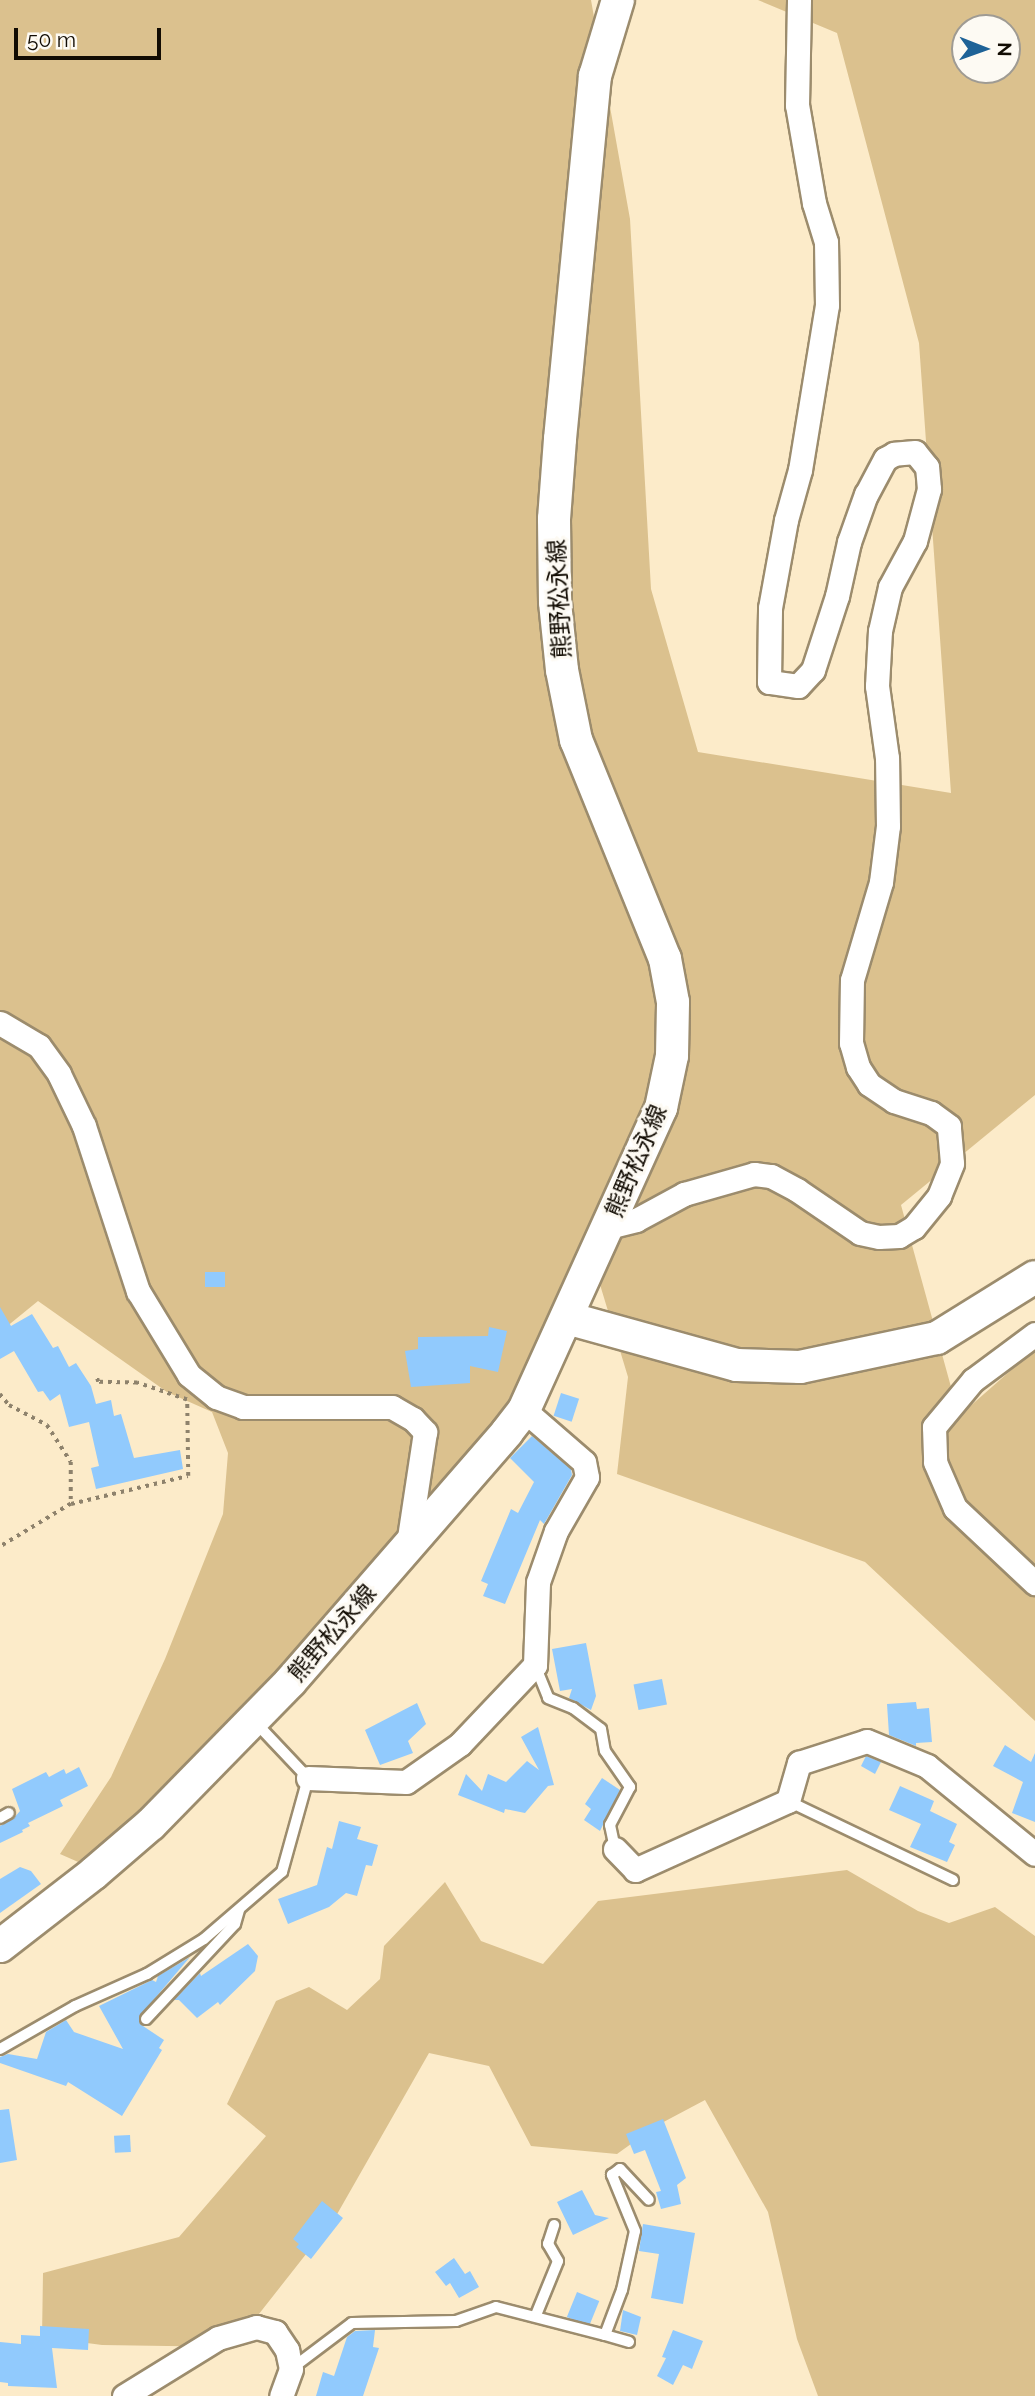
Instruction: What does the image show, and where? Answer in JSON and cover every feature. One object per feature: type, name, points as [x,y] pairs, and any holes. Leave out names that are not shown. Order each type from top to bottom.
[{"type":"main road","name":"熊野松永線","points":[[0,1946],[151,1824],[253,1720],[290,1682],[524,1410],[661,1108],[672,1056],[673,1002],[664,959],[576,740],[562,670],[555,602],[554,519],[559,452],[596,76],[618,0]]},
{"type":"main road","points":[[567,1318],[737,1365],[800,1367],[937,1338],[1034,1280]]},
{"type":"street","points":[[608,1227],[636,1220],[684,1195],[754,1174],[771,1176],[797,1190],[860,1233],[879,1237],[899,1236],[914,1227],[939,1196],[952,1163],[949,1126],[931,1112],[894,1101],[869,1084],[858,1067],[851,1043],[852,980],[881,882],[888,826],[887,758],[877,686],[880,631],[890,587],[915,541],[929,489],[927,467],[915,452],[894,454],[885,459],[866,494],[849,542],[836,596],[813,670],[798,686],[769,682],[770,608],[786,520],[800,470],[827,305],[826,242],[814,203],[797,105],[799,0]]},
{"type":"street","points":[[0,1023],[40,1046],[59,1074],[84,1126],[138,1291],[189,1375],[216,1397],[243,1407],[392,1407],[413,1419],[425,1432],[408,1545]]},
{"type":"street","points":[[1035,1334],[972,1380],[934,1427],[935,1462],[955,1508],[1035,1583]]},
{"type":"street","points":[[308,1778],[405,1783],[460,1744],[535,1665],[538,1582],[556,1531],[587,1477],[584,1462],[524,1410]]},
{"type":"street","points":[[615,1849],[635,1870],[788,1801],[799,1763],[867,1741],[926,1766],[1035,1854]]},
{"type":"street","points":[[124,2396],[218,2338],[256,2327],[275,2332],[287,2350],[291,2369],[282,2396]]},
{"type":"lane","points":[[535,1665],[548,1698],[573,1707],[601,1729],[604,1751],[630,1787],[610,1825],[615,1849]]},
{"type":"lane","points":[[0,2049],[75,2006],[147,1974],[204,1938],[282,1872],[308,1778],[253,1720]]},
{"type":"lane","points":[[788,1801],[953,1880]]},
{"type":"lane","points":[[146,2020],[235,1924],[240,1907]]},
{"type":"lane","points":[[605,2335],[622,2290],[635,2231],[612,2175],[620,2169],[649,2200]]},
{"type":"lane","points":[[536,2315],[558,2261],[548,2244],[554,2225]]},
{"type":"lane","points":[[291,2369],[352,2323],[456,2321],[496,2307],[536,2315],[629,2342]]},
{"type":"path","points":[[0,1548],[71,1504],[188,1476],[187,1400],[137,1383],[99,1382],[96,1375]]},
{"type":"path","points":[[0,1394],[9,1405],[47,1425],[71,1462],[71,1504]]},
{"type":"shaded area","points":[[0,0],[591,0],[630,219],[651,589],[698,752],[951,793],[919,343],[837,33],[758,0],[1035,0],[1035,1095],[901,1205],[959,1416],[1035,1349],[1035,1721],[865,1562],[617,1474],[628,1377],[588,1245],[484,1447],[241,1721],[85,1865],[60,1854],[111,1777],[165,1659],[223,1514],[228,1453],[212,1412],[167,1392],[38,1301],[0,1332]]},
{"type":"shaded area","points":[[847,1870],[918,1911],[949,1923],[995,1907],[1035,1936],[1035,2396],[818,2396],[797,2339],[768,2212],[705,2100],[656,2126],[617,2154],[531,2146],[489,2066],[429,2053],[336,2216],[233,2347],[102,2345],[42,2337],[43,2273],[179,2237],[266,2136],[227,2104],[276,2001],[309,1987],[347,2010],[380,1979],[384,1946],[445,1882],[481,1941],[543,1964],[598,1901]]},
{"type":"building","points":[[205,1272],[225,1272],[225,1287],[205,1287]]},
{"type":"building","points":[[0,1307],[11,1326],[32,1314],[53,1348],[58,1346],[69,1367],[76,1363],[91,1386],[96,1404],[111,1400],[114,1416],[121,1414],[134,1458],[180,1450],[183,1469],[96,1489],[91,1468],[99,1466],[89,1422],[69,1427],[60,1394],[50,1401],[43,1391],[38,1392],[14,1351],[0,1359]]},
{"type":"building","points":[[489,1327],[507,1331],[498,1372],[470,1366],[470,1383],[411,1387],[405,1351],[418,1349],[418,1337],[488,1336]]},
{"type":"building","points":[[561,1393],[579,1399],[572,1422],[554,1416]]},
{"type":"building","points":[[532,1436],[571,1469],[572,1475],[544,1524],[540,1520],[505,1604],[483,1596],[488,1584],[481,1581],[511,1509],[518,1513],[534,1482],[510,1458]]},
{"type":"building","points":[[586,1643],[596,1696],[591,1710],[569,1698],[572,1689],[560,1691],[552,1649]]},
{"type":"building","points":[[662,1679],[667,1705],[638,1710],[634,1685]]},
{"type":"building","points":[[916,1702],[917,1709],[929,1708],[932,1742],[916,1743],[916,1746],[889,1735],[887,1704]]},
{"type":"building","points":[[417,1703],[426,1724],[408,1741],[413,1753],[380,1765],[365,1730]]},
{"type":"building","points":[[538,1727],[554,1785],[548,1786],[525,1813],[505,1809],[504,1813],[458,1795],[466,1774],[482,1791],[488,1774],[506,1782],[527,1761],[539,1770],[521,1737]]},
{"type":"building","points":[[1005,1745],[1031,1762],[1035,1753],[1035,1822],[1012,1813],[1023,1782],[993,1766]]},
{"type":"building","points":[[866,1756],[881,1762],[875,1774],[861,1766]]},
{"type":"building","points":[[79,1767],[88,1786],[60,1800],[63,1806],[28,1823],[30,1826],[22,1830],[23,1832],[0,1843],[0,1826],[13,1819],[20,1811],[12,1789],[46,1772],[49,1777],[64,1769],[66,1774]]},
{"type":"building","points":[[602,1778],[620,1790],[600,1831],[584,1820],[591,1809],[585,1804]]},
{"type":"building","points":[[900,1786],[934,1801],[930,1811],[957,1824],[949,1842],[955,1845],[947,1862],[910,1847],[921,1824],[889,1810]]},
{"type":"building","points":[[339,1821],[361,1827],[357,1839],[378,1845],[372,1866],[366,1865],[357,1896],[346,1893],[329,1907],[288,1924],[278,1899],[317,1885],[327,1847],[332,1849]]},
{"type":"building","points":[[20,1867],[31,1871],[41,1884],[0,1913],[0,1879]]},
{"type":"building","points":[[248,1944],[258,1956],[255,1971],[220,2005],[218,2002],[197,2018],[179,2000],[174,2000],[200,1973],[201,1976]]},
{"type":"building","points":[[190,1957],[139,2017],[140,2024],[164,2040],[159,2048],[162,2050],[122,2116],[68,2082],[66,2086],[0,2063],[0,2057],[8,2054],[37,2059],[46,2032],[66,2020],[74,2032],[123,2049],[99,2006],[152,1980],[156,1982],[158,1976]]},
{"type":"building","points":[[9,2109],[17,2160],[0,2163],[0,2110]]},
{"type":"building","points":[[663,2119],[686,2178],[677,2185],[681,2204],[661,2209],[656,2192],[661,2191],[645,2150],[634,2154],[626,2134]]},
{"type":"building","points":[[130,2135],[131,2152],[115,2153],[114,2136]]},
{"type":"building","points":[[582,2190],[595,2215],[609,2218],[573,2235],[557,2202]]},
{"type":"building","points":[[322,2201],[343,2218],[311,2259],[296,2247],[299,2244],[293,2239]]},
{"type":"building","points":[[643,2224],[695,2233],[683,2304],[651,2298],[659,2254],[639,2251]]},
{"type":"building","points":[[454,2258],[465,2274],[470,2271],[479,2287],[459,2298],[450,2283],[446,2286],[435,2272]]},
{"type":"building","points":[[577,2292],[599,2301],[589,2326],[567,2317]]},
{"type":"building","points":[[623,2310],[641,2317],[637,2335],[620,2331]]},
{"type":"building","points":[[40,2326],[89,2329],[88,2350],[52,2348],[57,2388],[8,2386],[8,2383],[0,2382],[0,2342],[21,2344],[21,2335],[40,2336]]},
{"type":"building","points":[[375,2330],[373,2347],[379,2348],[363,2396],[316,2396],[323,2372],[334,2376],[347,2337],[355,2331]]},
{"type":"building","points":[[673,2330],[703,2341],[692,2369],[683,2365],[673,2385],[657,2376],[666,2358],[662,2357]]}]
